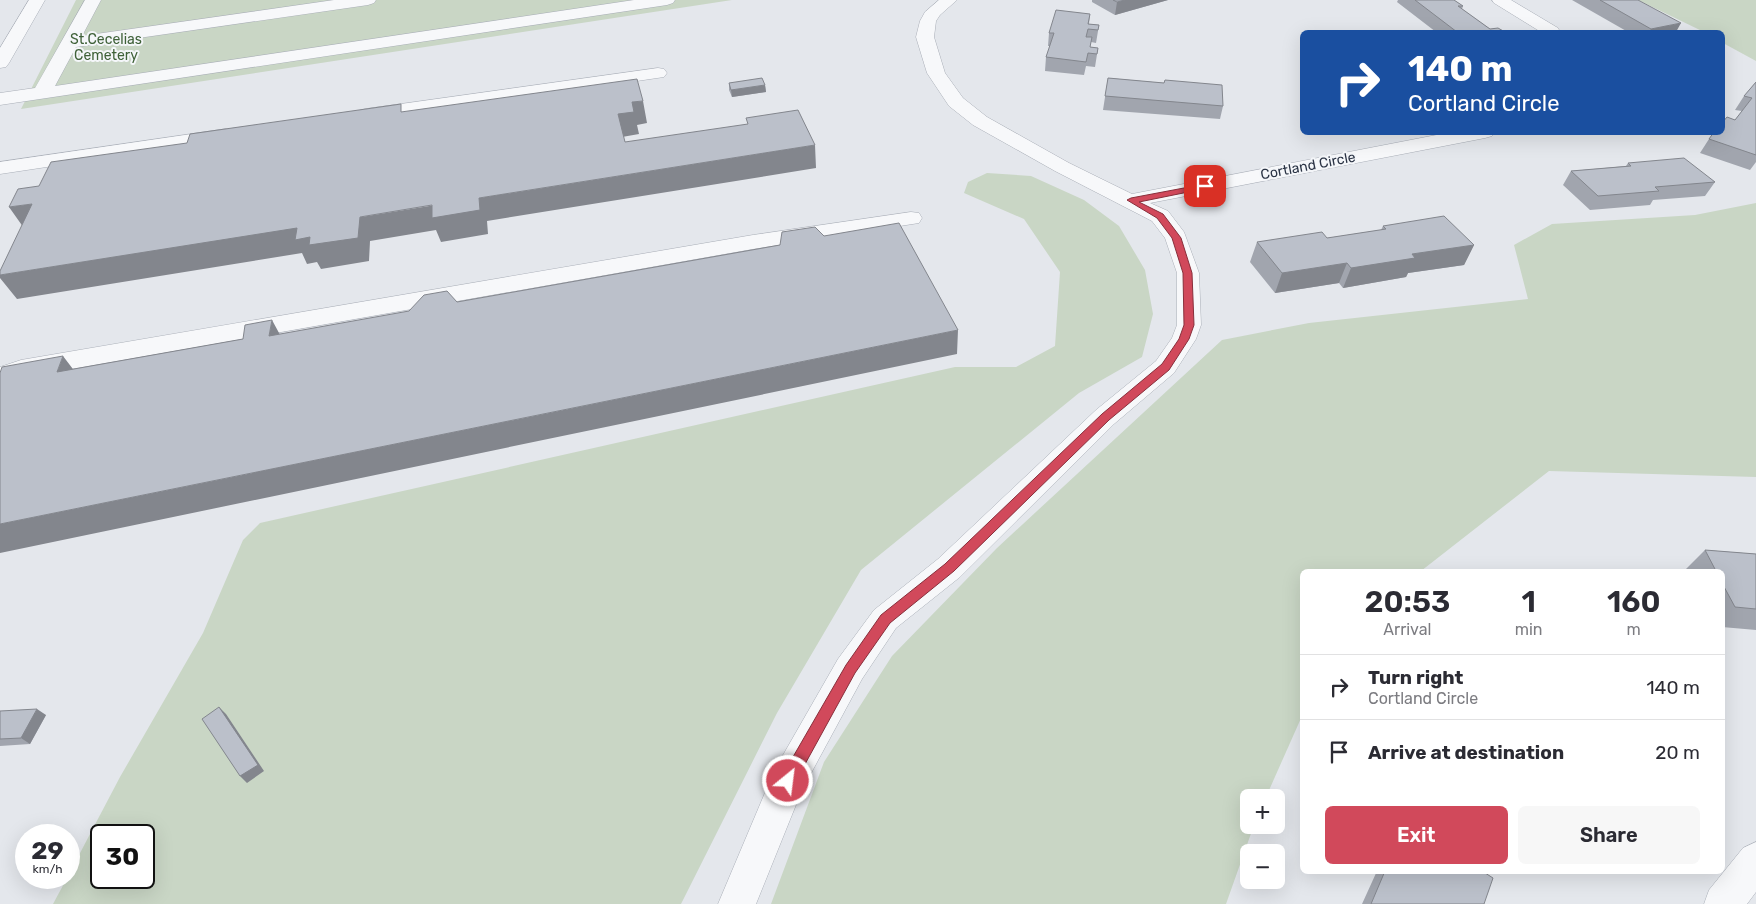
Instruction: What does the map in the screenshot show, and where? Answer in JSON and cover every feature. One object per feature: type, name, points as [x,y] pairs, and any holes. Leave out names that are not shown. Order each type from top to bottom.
[{"type":"street","points":[[3,54],[37,0]]},
{"type":"street","points":[[42,92],[94,0]]},
{"type":"street","points":[[0,99],[359,46],[597,5],[668,0]]},
{"type":"street","points":[[737,904],[788,781],[850,669],[886,619],[949,568],[1106,417],[1165,367],[1184,339],[1189,325],[1188,273],[1176,238],[1160,216],[1054,162],[980,121],[956,102],[936,73],[925,37],[928,21],[933,12],[950,0]]},
{"type":"street","points":[[1500,0],[1549,30]]},
{"type":"street","points":[[69,43],[360,1],[359,46]]},
{"type":"street","points":[[346,118],[658,73]]},
{"type":"street","points":[[0,169],[247,132]]},
{"type":"street","name":"Cortland Circle","points":[[1131,200],[1469,135]]},
{"type":"street","points":[[7,368],[743,243],[911,218]]},
{"type":"street","points":[[1723,904],[1756,861]]},
{"type":"green space","name":"St.Cecelias Cemetery","points":[[76,0],[732,0],[21,109]]},
{"type":"green space","points":[[1638,0],[1756,0],[1756,61],[1725,44],[1725,30],[1700,30]]},
{"type":"green space","points":[[987,173],[1031,176],[1084,200],[1119,226],[1145,270],[1153,314],[1142,357],[1079,393],[861,570],[777,713],[681,904],[53,904],[61,889],[80,889],[80,853],[90,834],[90,889],[155,889],[155,824],[95,824],[120,777],[203,633],[243,540],[260,523],[955,367],[1016,367],[1055,346],[1060,272],[1024,219],[964,193],[968,182]]},
{"type":"green space","points":[[1756,203],[1756,477],[1549,471],[1424,569],[1300,569],[1300,720],[1270,789],[1240,789],[1240,834],[1251,834],[1247,844],[1240,844],[1240,864],[1226,904],[771,904],[824,762],[892,656],[997,548],[1222,340],[1309,323],[1528,299],[1514,245],[1552,224],[1695,215]]},
{"type":"building","points":[[1415,0],[1454,0],[1463,6],[1458,6],[1490,29],[1498,28],[1502,30],[1454,30]]},
{"type":"building","points":[[1600,0],[1638,0],[1681,23],[1651,29]]},
{"type":"building","points":[[1056,10],[1090,14],[1088,24],[1099,25],[1098,30],[1088,29],[1086,37],[1092,37],[1090,47],[1098,48],[1097,54],[1088,53],[1086,62],[1046,57],[1054,33],[1049,33]]},
{"type":"building","points":[[762,78],[765,85],[731,90],[729,83]]},
{"type":"building","points":[[1108,78],[1164,83],[1165,80],[1222,85],[1223,106],[1105,96]]},
{"type":"building","points":[[637,79],[643,101],[632,102],[634,112],[618,114],[625,142],[748,124],[746,118],[798,110],[815,145],[479,198],[480,210],[432,218],[432,205],[360,217],[358,238],[309,245],[310,237],[295,240],[297,228],[0,275],[0,271],[32,204],[9,207],[18,189],[39,186],[51,162],[187,143],[190,134],[401,104],[401,112]]},
{"type":"building","points":[[1756,82],[1756,155],[1709,139],[1712,135],[1725,135],[1725,119],[1727,117],[1735,120],[1752,98],[1744,96]]},
{"type":"building","points":[[1684,158],[1715,182],[1655,187],[1659,191],[1598,196],[1571,171],[1631,166],[1628,163]]},
{"type":"building","points":[[1444,216],[1474,245],[1412,254],[1415,258],[1351,268],[1347,263],[1282,273],[1257,242],[1322,232],[1327,238],[1386,229],[1383,226]]},
{"type":"building","points":[[899,223],[958,330],[0,524],[0,373],[2,367],[63,356],[57,372],[243,339],[245,325],[272,320],[269,336],[409,311],[424,295],[447,291],[457,302],[780,245],[782,232],[815,227],[824,236]]},
{"type":"building","points":[[1705,550],[1756,554],[1756,609],[1735,607],[1725,589],[1725,569],[1715,569]]},
{"type":"building","points":[[219,707],[258,765],[240,776],[202,719]]},
{"type":"building","points":[[37,709],[21,738],[0,739],[0,711]]},
{"type":"building","points":[[1384,874],[1487,874],[1493,878],[1484,904],[1371,904]]},
{"type":"route","points":[[788,781],[850,669],[886,619],[949,568],[1106,417],[1165,367],[1184,339],[1189,325],[1188,273],[1176,238],[1160,216],[1131,200],[1205,186]]}]
